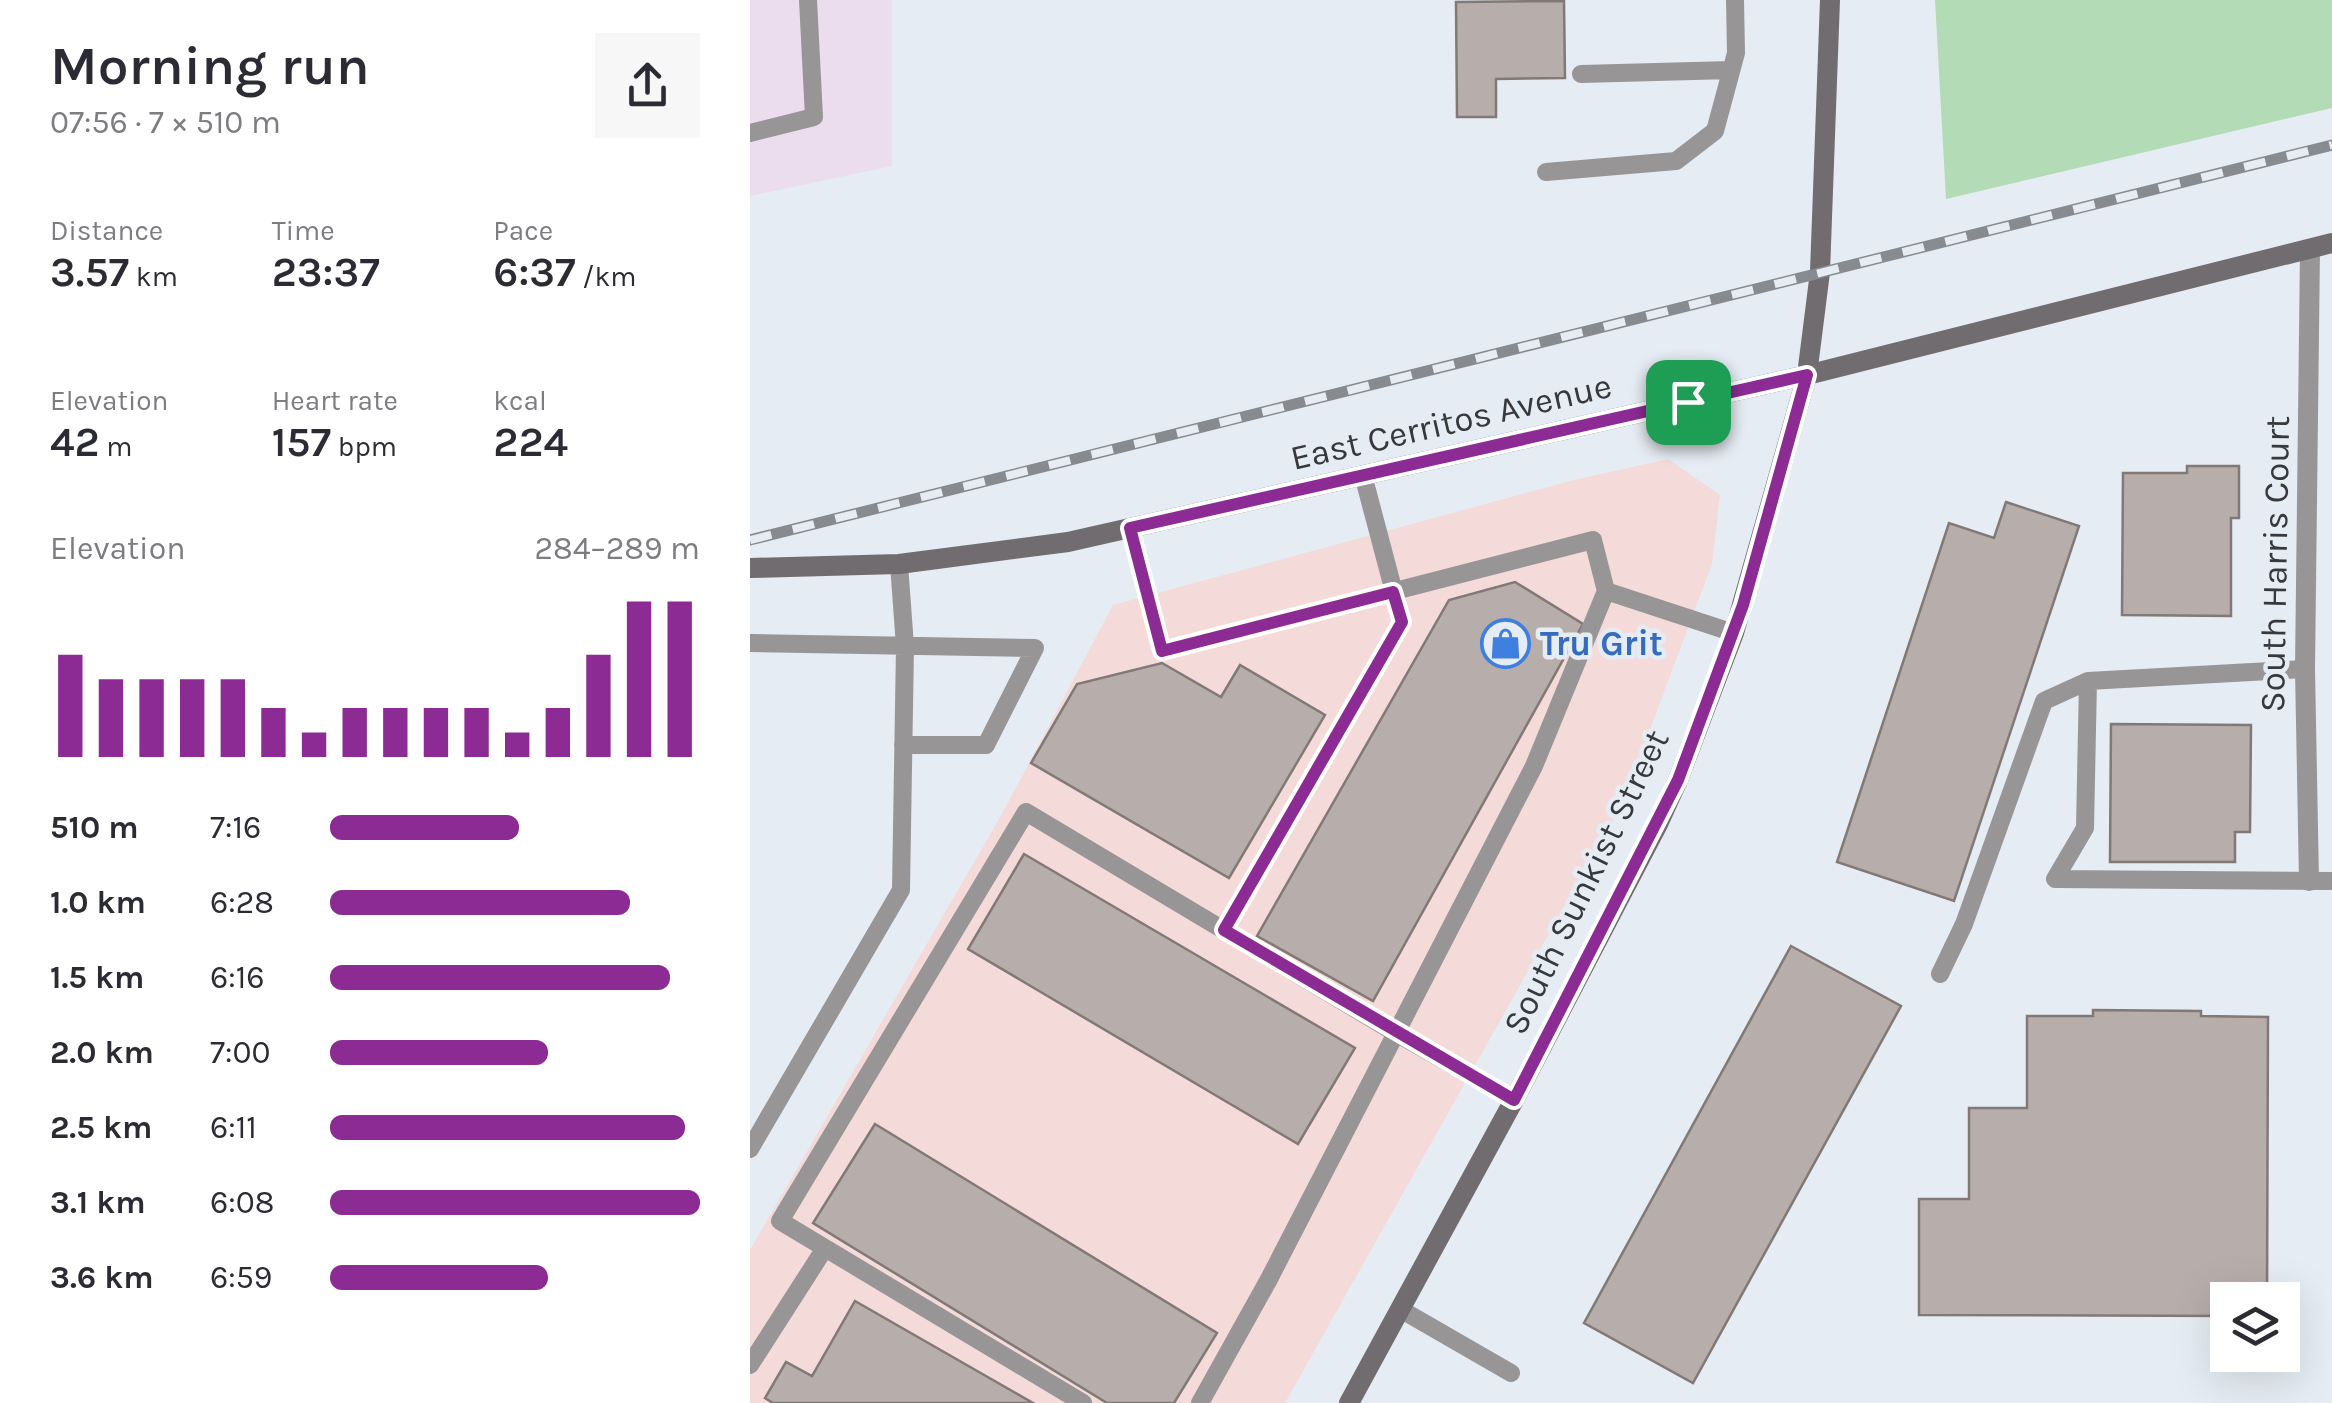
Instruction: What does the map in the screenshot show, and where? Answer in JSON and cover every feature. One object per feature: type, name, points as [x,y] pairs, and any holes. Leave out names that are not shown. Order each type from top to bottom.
[{"type":"main road","name":"South Sunkist Street","points":[[1348,1403],[1514,1100],[1670,800],[1734,633],[1807,375],[1820,272],[1830,0]]},
{"type":"main road","name":"East Cerritos Avenue","points":[[750,568],[899,564],[1014,551],[1130,528],[1807,375],[2332,243]]},
{"type":"street","name":"South Harris Court","points":[[2309,881],[2304,669],[2310,249]]},
{"type":"lane","points":[[750,133],[814,117],[808,0]]},
{"type":"lane","points":[[1546,172],[1676,161],[1715,131],[1736,53],[1735,0]]},
{"type":"lane","points":[[1581,74],[1732,70]]},
{"type":"lane","points":[[1224,930],[1402,622],[1363,475]]},
{"type":"lane","points":[[1130,528],[1162,651],[1593,540],[1606,592],[1534,766],[1284,1250],[1200,1403]]},
{"type":"lane","points":[[750,1149],[901,890],[905,646],[899,564]]},
{"type":"lane","points":[[1606,592],[1734,633]]},
{"type":"lane","points":[[750,643],[1035,648],[986,745],[903,745]]},
{"type":"lane","points":[[1940,974],[1964,924],[2044,701],[2088,681],[2304,669]]},
{"type":"lane","points":[[2088,681],[2084,828],[2055,879],[2332,881]]},
{"type":"lane","points":[[1083,1403],[780,1221],[1026,812],[1514,1100]]},
{"type":"lane","points":[[750,1365],[825,1248]]},
{"type":"lane","points":[[1400,1309],[1511,1373]]},
{"type":"shaded area","points":[[750,0],[892,0],[892,166],[750,196]]},
{"type":"shaded area","points":[[1668,459],[1720,495],[1712,564],[1622,804],[1285,1403],[750,1403],[750,1250],[1003,812],[1113,605],[1574,480]]},
{"type":"green space","points":[[1935,0],[2332,0],[2332,108],[1946,199]]},
{"type":"building","points":[[1564,1],[1565,78],[1496,79],[1496,117],[1457,117],[1456,2]]},
{"type":"building","points":[[2187,466],[2239,466],[2239,518],[2231,518],[2231,616],[2122,615],[2123,473],[2187,473]]},
{"type":"building","points":[[2006,502],[2079,526],[1954,901],[1837,862],[1949,523],[1994,538]]},
{"type":"building","points":[[1515,582],[1583,624],[1373,1001],[1257,936],[1449,600]]},
{"type":"building","points":[[1162,663],[1221,697],[1240,665],[1325,715],[1229,878],[1031,763],[1077,684]]},
{"type":"building","points":[[2111,724],[2251,725],[2250,832],[2235,832],[2235,862],[2110,862]]},
{"type":"building","points":[[1024,854],[1355,1048],[1298,1144],[968,949]]},
{"type":"building","points":[[1791,946],[1901,1006],[1693,1383],[1584,1323]]},
{"type":"building","points":[[2093,1010],[2201,1011],[2201,1016],[2268,1017],[2267,1282],[2210,1282],[2210,1316],[1919,1315],[1919,1199],[1969,1199],[1969,1108],[2027,1108],[2027,1016],[2093,1016]]},
{"type":"building","points":[[875,1124],[1217,1333],[1174,1403],[1107,1403],[813,1223]]},
{"type":"building","points":[[855,1301],[1033,1403],[773,1403],[765,1398],[786,1362],[812,1376]]},
{"type":"railway","points":[[750,540],[2332,145]]},
{"type":"place","name":"Tru Grit","points":[[1505,643]]},
{"type":"route","points":[[1807,375],[1743,605],[1678,780],[1514,1100],[1224,930],[1402,622],[1393,592],[1162,651],[1130,528],[1688,402],[1807,375]]}]
